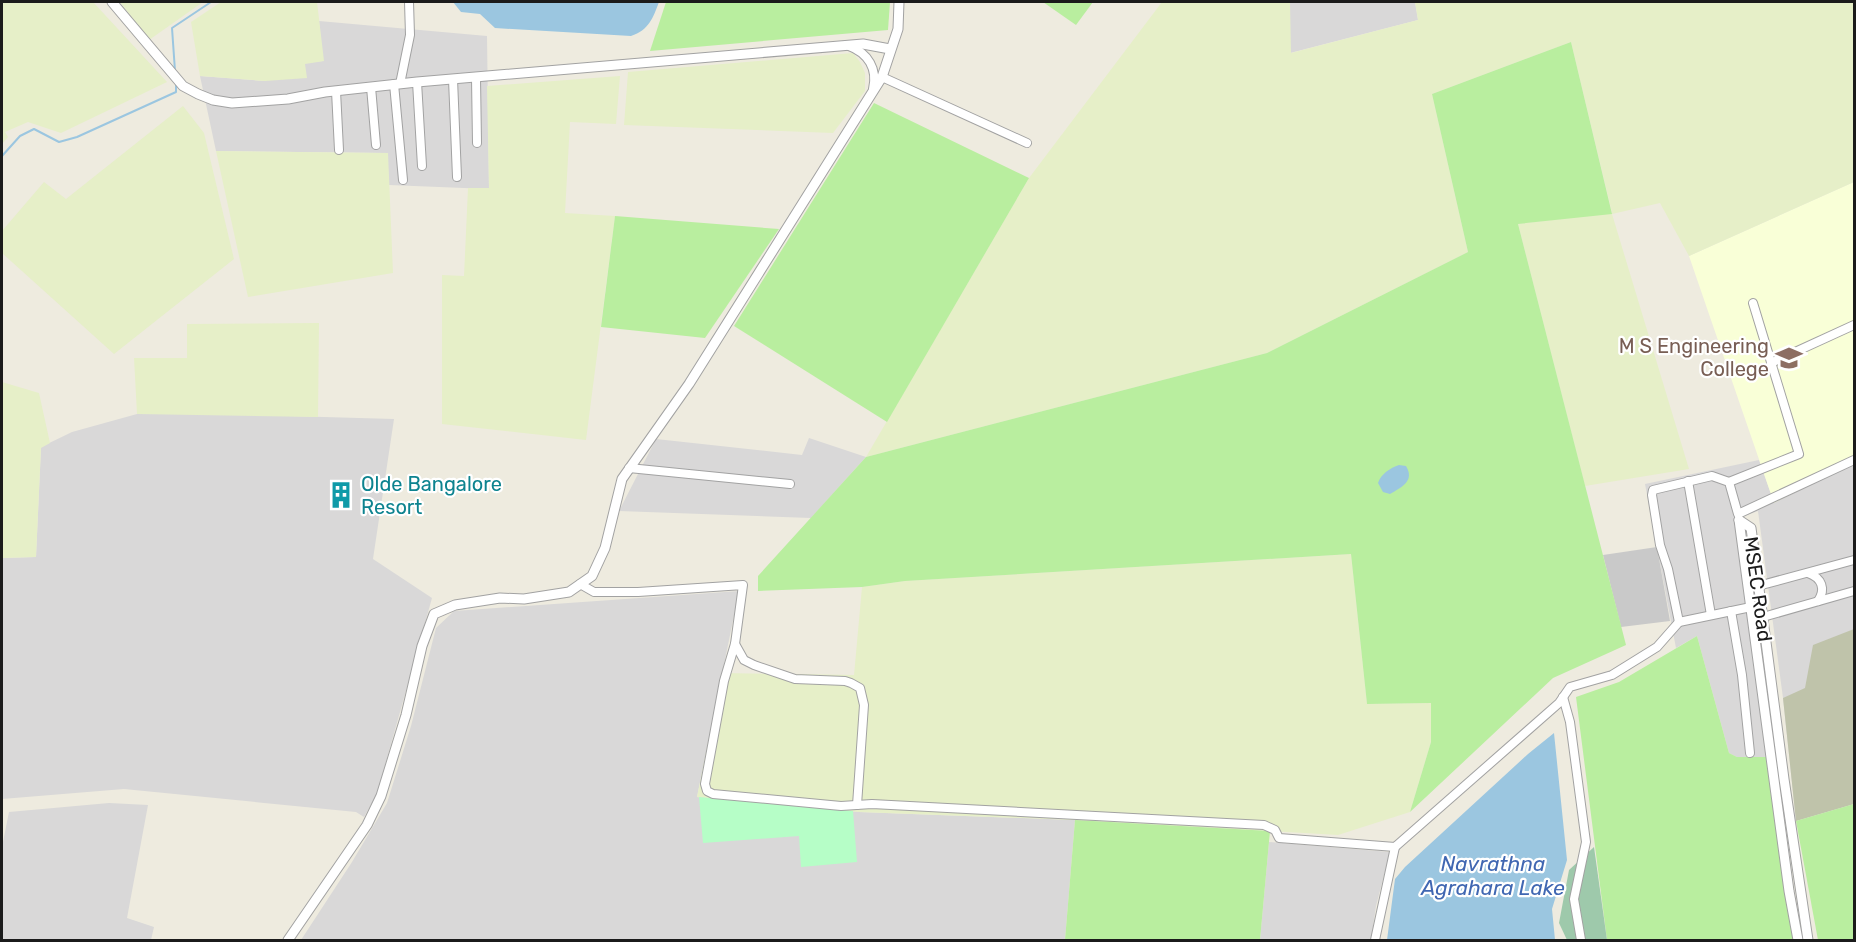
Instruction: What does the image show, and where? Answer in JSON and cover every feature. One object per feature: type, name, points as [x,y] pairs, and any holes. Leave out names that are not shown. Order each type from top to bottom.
[{"type":"street","points":[[112,2],[183,86],[213,100],[232,103],[288,99],[417,82],[849,45],[863,44],[890,49]]},
{"type":"street","points":[[403,180],[397,84],[410,35],[409,2]]},
{"type":"street","points":[[288,940],[366,825],[381,796],[406,714],[422,646],[434,615],[455,604],[500,598],[524,599],[568,592],[592,576],[605,548],[622,479],[694,376],[882,76],[898,29],[899,2]]},
{"type":"street","points":[[849,45],[861,51],[872,65],[875,82],[872,92]]},
{"type":"street","points":[[882,76],[1027,143]]},
{"type":"street","points":[[476,78],[477,143]]},
{"type":"street","points":[[453,79],[457,177]]},
{"type":"street","points":[[417,82],[422,166]]},
{"type":"street","points":[[371,87],[376,145]]},
{"type":"street","points":[[336,91],[339,150]]},
{"type":"street","points":[[1679,622],[1668,569],[1660,545],[1653,490],[1712,476],[1729,482],[1799,454],[1753,303]]},
{"type":"street","points":[[1771,363],[1854,325]]},
{"type":"street","points":[[1729,482],[1739,517],[1854,460]]},
{"type":"street","points":[[629,468],[790,484]]},
{"type":"street","points":[[1688,481],[1711,615]]},
{"type":"street","name":"MSEC Road","points":[[1739,517],[1751,528],[1808,940]]},
{"type":"street","name":"MSEC Road","points":[[1739,517],[1788,891],[1798,940]]},
{"type":"street","points":[[1758,586],[1854,560]]},
{"type":"street","points":[[1808,573],[1815,576],[1822,585],[1822,594],[1818,601]]},
{"type":"street","points":[[580,584],[594,592],[638,592],[743,585],[735,644],[724,681],[705,784],[707,791],[841,806],[872,804],[1253,824],[1264,825],[1275,830],[1279,838],[1395,847]]},
{"type":"street","points":[[1762,617],[1854,591]]},
{"type":"street","points":[[1375,940],[1395,847],[1559,703],[1570,687],[1608,677],[1657,647],[1679,622],[1751,607]]},
{"type":"street","points":[[1731,611],[1742,675],[1750,753]]},
{"type":"street","points":[[735,644],[744,660],[754,666],[795,679],[845,681],[860,688],[864,705],[857,805]]},
{"type":"street","points":[[1563,697],[1570,722],[1586,842],[1574,899],[1581,940]]},
{"type":"street","points":[[1774,781],[1784,779]]},
{"type":"shaded area","points":[[2,2],[93,2],[167,82],[61,133],[28,122],[5,132],[8,137],[2,144]]},
{"type":"shaded area","points":[[120,2],[203,2],[149,40]]},
{"type":"shaded area","points":[[221,2],[317,2],[324,61],[305,64],[307,78],[265,81],[200,76],[191,22]]},
{"type":"shaded area","points":[[1162,2],[1290,2],[1291,53],[1418,20],[1415,2],[1854,2],[1854,182],[1689,256],[1660,203],[1612,214],[1689,469],[1585,486],[1518,224],[1612,213],[1571,42],[1432,94],[1468,252],[1267,353],[866,457],[1029,178]]},
{"type":"shaded area","points":[[1290,2],[1415,2],[1418,20],[1290,53]]},
{"type":"shaded area","points":[[319,21],[487,36],[489,189],[389,185],[387,153],[216,151],[200,76],[265,81],[305,63],[323,61]]},
{"type":"shaded area","points":[[853,53],[865,73],[865,91],[833,133],[624,125],[628,72]]},
{"type":"shaded area","points":[[620,76],[616,124],[570,122],[565,213],[615,216],[586,440],[442,424],[442,275],[464,276],[468,188],[489,188],[487,86]]},
{"type":"shaded area","points":[[183,106],[204,133],[234,259],[114,354],[2,253],[2,231],[44,182],[66,199]]},
{"type":"shaded area","points":[[216,151],[388,153],[393,273],[248,297]]},
{"type":"shaded area","name":"M S Engineering College","points":[[1854,182],[1854,463],[1774,503],[1689,256]]},
{"type":"shaded area","points":[[319,323],[318,417],[137,414],[134,358],[187,358],[187,324]]},
{"type":"shaded area","points":[[2,382],[39,393],[50,443],[41,448],[36,557],[2,558]]},
{"type":"shaded area","points":[[187,413],[394,419],[373,559],[432,598],[377,794],[364,817],[356,812],[124,789],[2,799],[2,558],[36,557],[41,447],[72,432],[137,414]]},
{"type":"shaded area","points":[[809,438],[866,457],[811,518],[619,511],[656,439],[802,455]]},
{"type":"shaded area","points":[[1759,460],[1774,502],[1854,463],[1854,804],[1796,821],[1783,698],[1758,511],[1734,520],[1766,757],[1737,757],[1729,753],[1697,636],[1676,648],[1645,484]]},
{"type":"shaded area","points":[[1657,547],[1670,621],[1621,627],[1603,555]]},
{"type":"shaded area","points":[[1351,554],[1367,704],[1431,703],[1431,742],[1410,812],[1338,835],[1075,820],[859,812],[697,797],[722,673],[854,675],[862,587],[905,581]]},
{"type":"shaded area","points":[[739,591],[697,797],[859,812],[1075,820],[1065,940],[301,940],[387,803],[411,726],[436,628],[454,611]]},
{"type":"shaded area","points":[[1854,629],[1854,804],[1796,821],[1783,698],[1805,688],[1813,645]]},
{"type":"shaded area","points":[[109,803],[148,805],[127,918],[154,927],[151,940],[2,940],[2,847],[9,812]]},
{"type":"shaded area","points":[[1269,842],[1390,852],[1376,906],[1371,940],[1260,940]]},
{"type":"shaded area","points":[[1594,847],[1607,940],[1567,940],[1559,923],[1569,870]]},
{"type":"green space","points":[[666,2],[890,2],[888,30],[650,51]]},
{"type":"green space","points":[[1043,2],[1093,2],[1076,25]]},
{"type":"green space","points":[[1571,42],[1612,214],[1518,224],[1626,645],[1553,678],[1410,812],[1431,742],[1431,703],[1367,704],[1351,554],[905,581],[862,587],[758,591],[758,576],[866,457],[1267,353],[1468,252],[1432,94]]},
{"type":"green space","points":[[874,103],[1029,178],[887,422],[734,326]]},
{"type":"green space","points":[[615,216],[779,229],[705,338],[601,327]]},
{"type":"green space","points":[[1697,636],[1729,753],[1737,757],[1766,757],[1793,940],[1607,940],[1576,697],[1619,682]]},
{"type":"green space","points":[[699,797],[853,811],[857,862],[801,867],[799,836],[703,843]]},
{"type":"green space","points":[[1854,804],[1854,940],[1818,940],[1796,821]]},
{"type":"green space","points":[[1075,820],[1270,831],[1260,940],[1065,940]]},
{"type":"water","points":[[453,2],[659,2],[646,27],[631,36],[495,28],[480,14],[461,12]]},
{"type":"water","points":[[1399,465],[1406,466],[1408,480],[1390,494],[1383,492],[1378,483],[1379,480],[1386,472]]},
{"type":"water","name":"Navrathna Agrahara Lake","points":[[1554,733],[1567,860],[1552,909],[1555,940],[1387,940],[1395,879],[1405,867],[1528,754]]},
{"type":"waterway","points":[[175,71],[172,28],[211,2]]},
{"type":"waterway","points":[[2,156],[20,136],[34,129],[59,142],[77,137],[176,92],[176,83]]},
{"type":"place","name":"M S Engineering College","points":[[1789,358]]},
{"type":"place","name":"Olde Bangalore Resort","points":[[341,495]]}]
